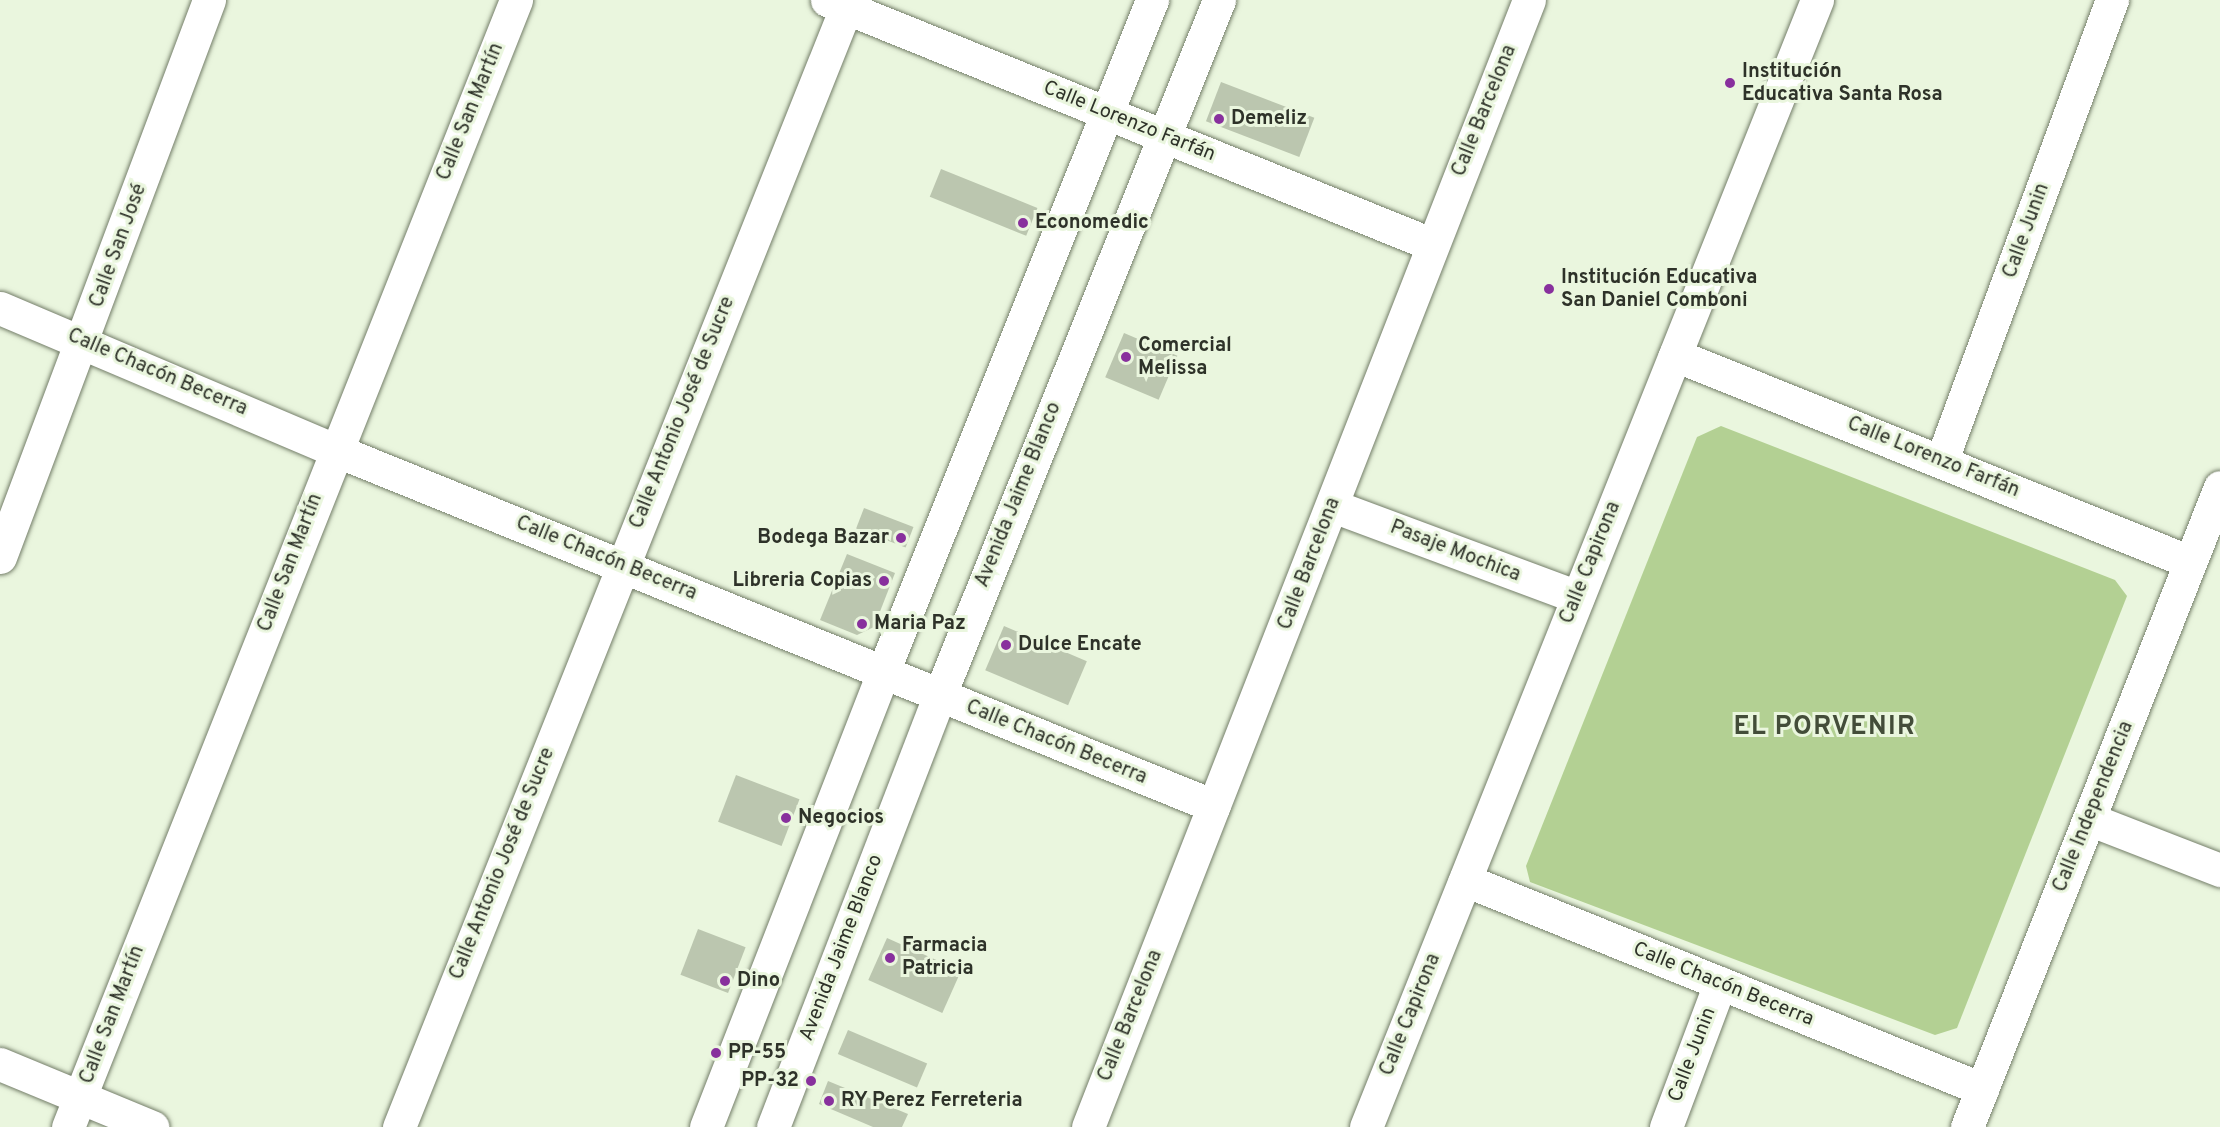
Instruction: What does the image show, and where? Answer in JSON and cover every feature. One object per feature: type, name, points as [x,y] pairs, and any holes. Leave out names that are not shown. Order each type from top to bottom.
[{"type":"street","name":"Calle San José","points":[[0,557],[84,342],[209,0]]},
{"type":"street","name":"Calle San Martín","points":[[74,1113],[335,450],[516,0]]},
{"type":"street","points":[[706,1127],[883,672],[1152,0]]},
{"type":"street","name":"Avenida Jaime Blanco","points":[[773,1127],[939,697],[1219,0]]},
{"type":"street","name":"Calle Barcelona","points":[[1088,1127],[1333,506],[1431,244],[1529,0]]},
{"type":"street","name":"Calle Capirona","points":[[1366,1127],[1817,0]]},
{"type":"street","name":"Calle Junin","points":[[1941,462],[2112,0]]},
{"type":"street","name":"Calle Lorenzo Farfán","points":[[840,3],[1431,244]]},
{"type":"street","name":"Calle Antonio José de Sucre","points":[[399,1127],[622,565],[840,3]]},
{"type":"street","name":"Calle Chacón Becerra","points":[[0,308],[335,450],[622,565],[939,697],[1215,806]]},
{"type":"street","name":"Calle Lorenzo Farfán","points":[[1675,355],[2190,562]]},
{"type":"street","name":"Calle Independencia","points":[[1967,1127],[2220,487]]},
{"type":"street","name":"Pasaje Mochica","points":[[1333,506],[1578,597]]},
{"type":"street","points":[[2089,819],[2220,870]]},
{"type":"street","name":"Calle Chacón Becerra","points":[[1465,880],[1982,1089]]},
{"type":"street","name":"Calle Junin","points":[[1666,1127],[1720,983]]},
{"type":"street","points":[[0,1064],[74,1113],[152,1127]]},
{"type":"green space","points":[[1721,426],[2115,580],[2127,596],[1957,1028],[1935,1035],[1530,882],[1526,866],[1697,437]]},
{"type":"building","points":[[1221,82],[1314,118],[1299,157],[1206,121]]},
{"type":"building","points":[[941,169],[1037,208],[1026,236],[930,197]]},
{"type":"building","points":[[1124,333],[1177,356],[1159,400],[1105,377]]},
{"type":"building","points":[[864,508],[913,527],[906,548],[856,529]]},
{"type":"building","points":[[847,554],[895,573],[874,627],[857,635],[820,620]]},
{"type":"building","points":[[1004,626],[1087,661],[1068,705],[985,670]]},
{"type":"building","points":[[736,775],[799,799],[782,846],[718,822]]},
{"type":"building","points":[[698,929],[746,947],[728,993],[680,975]]},
{"type":"building","points":[[887,938],[961,971],[942,1013],[868,980]]},
{"type":"building","points":[[848,1030],[927,1064],[917,1088],[838,1054]]},
{"type":"building","points":[[828,1081],[908,1114],[902,1127],[873,1127],[819,1104]]},
{"type":"place","name":"Institución Educativa Santa Rosa","points":[[1730,83]]},
{"type":"place","name":"Demeliz","points":[[1219,119]]},
{"type":"place","name":"Economedic","points":[[1023,223]]},
{"type":"place","name":"Institución Educativa San Daniel Comboni","points":[[1549,289]]},
{"type":"place","name":"Comercial Melissa","points":[[1126,357]]},
{"type":"place","name":"Bodega Bazar","points":[[901,538]]},
{"type":"place","name":"Libreria Copias","points":[[884,581]]},
{"type":"place","name":"Maria Paz","points":[[862,624]]},
{"type":"place","name":"Dulce Encate","points":[[1006,645]]},
{"type":"place","name":"Negocios","points":[[786,818]]},
{"type":"place","name":"Farmacia Patricia","points":[[890,958]]},
{"type":"place","name":"Dino","points":[[725,981]]},
{"type":"place","name":"PP-55","points":[[716,1053]]},
{"type":"place","name":"PP-32","points":[[811,1081]]},
{"type":"place","name":"RY Perez Ferreteria","points":[[829,1101]]},
{"type":"district","name":"EL PORVENIR","points":[[1825,728]]}]
